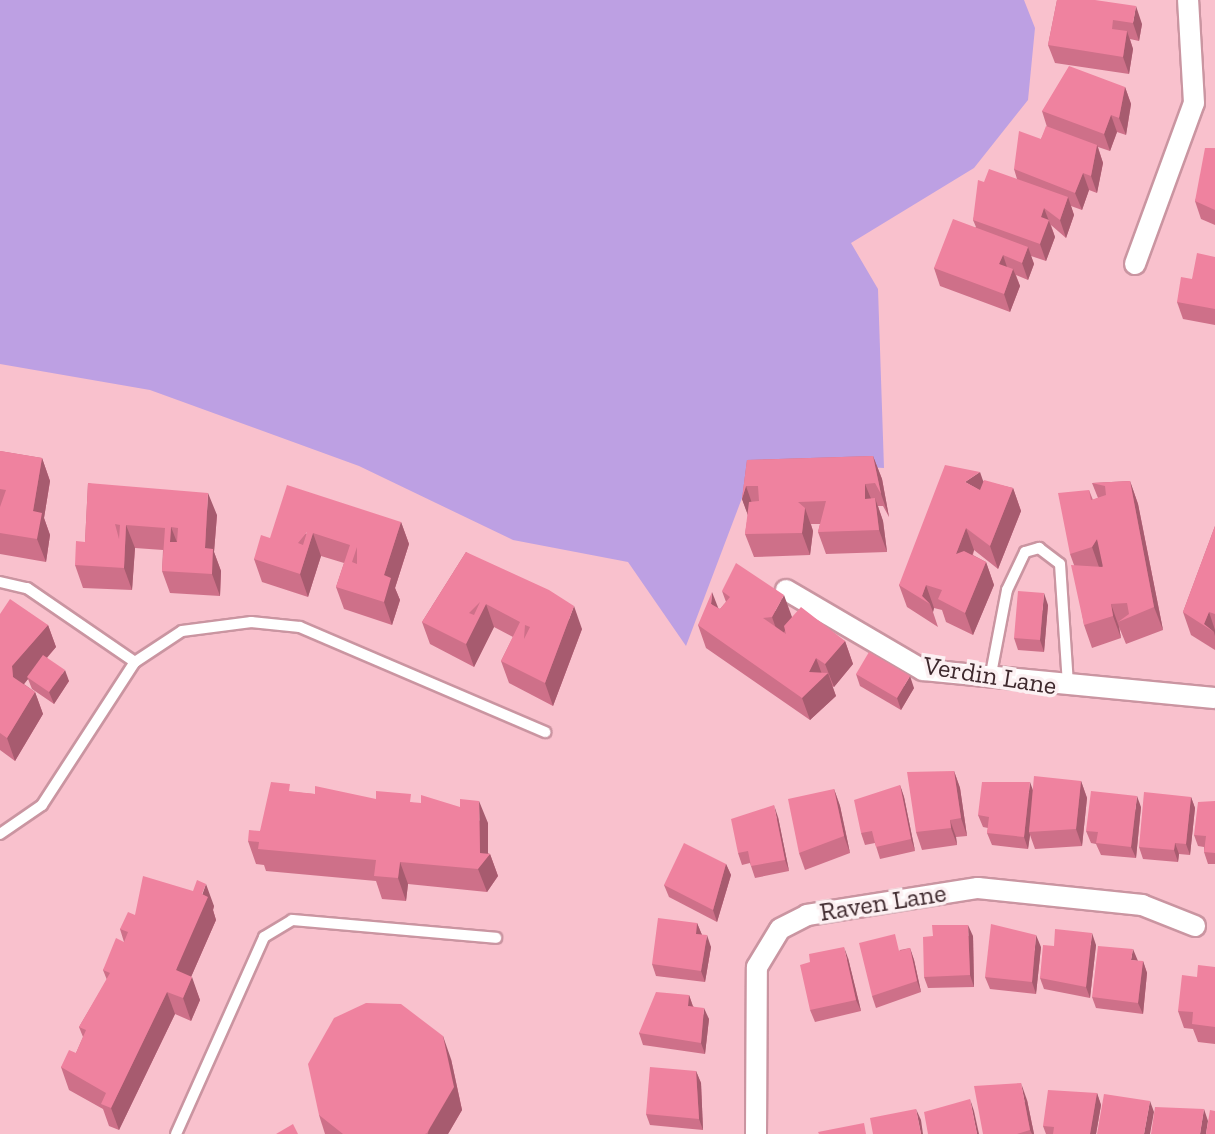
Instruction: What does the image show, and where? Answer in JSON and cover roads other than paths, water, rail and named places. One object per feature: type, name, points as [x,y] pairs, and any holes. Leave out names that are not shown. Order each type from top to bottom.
[{"type":"street","points":[[1135,264],[1194,103],[1188,0]]},
{"type":"street","points":[[1194,103],[1215,108]]},
{"type":"street","name":"Verdin Lane","points":[[786,590],[923,670],[989,681],[1215,698]]},
{"type":"street","name":"Raven Lane","points":[[756,1134],[757,967],[780,929],[807,915],[978,888],[1142,905],[1195,926]]},
{"type":"lane","points":[[989,681],[1007,590],[1025,552],[1039,548],[1060,564],[1068,688]]},
{"type":"lane","points":[[0,582],[27,588],[135,662]]},
{"type":"lane","points":[[0,834],[42,805],[135,662],[182,631],[251,622],[300,627],[545,732]]},
{"type":"lane","points":[[176,1134],[264,937],[292,920],[496,938]]}]
